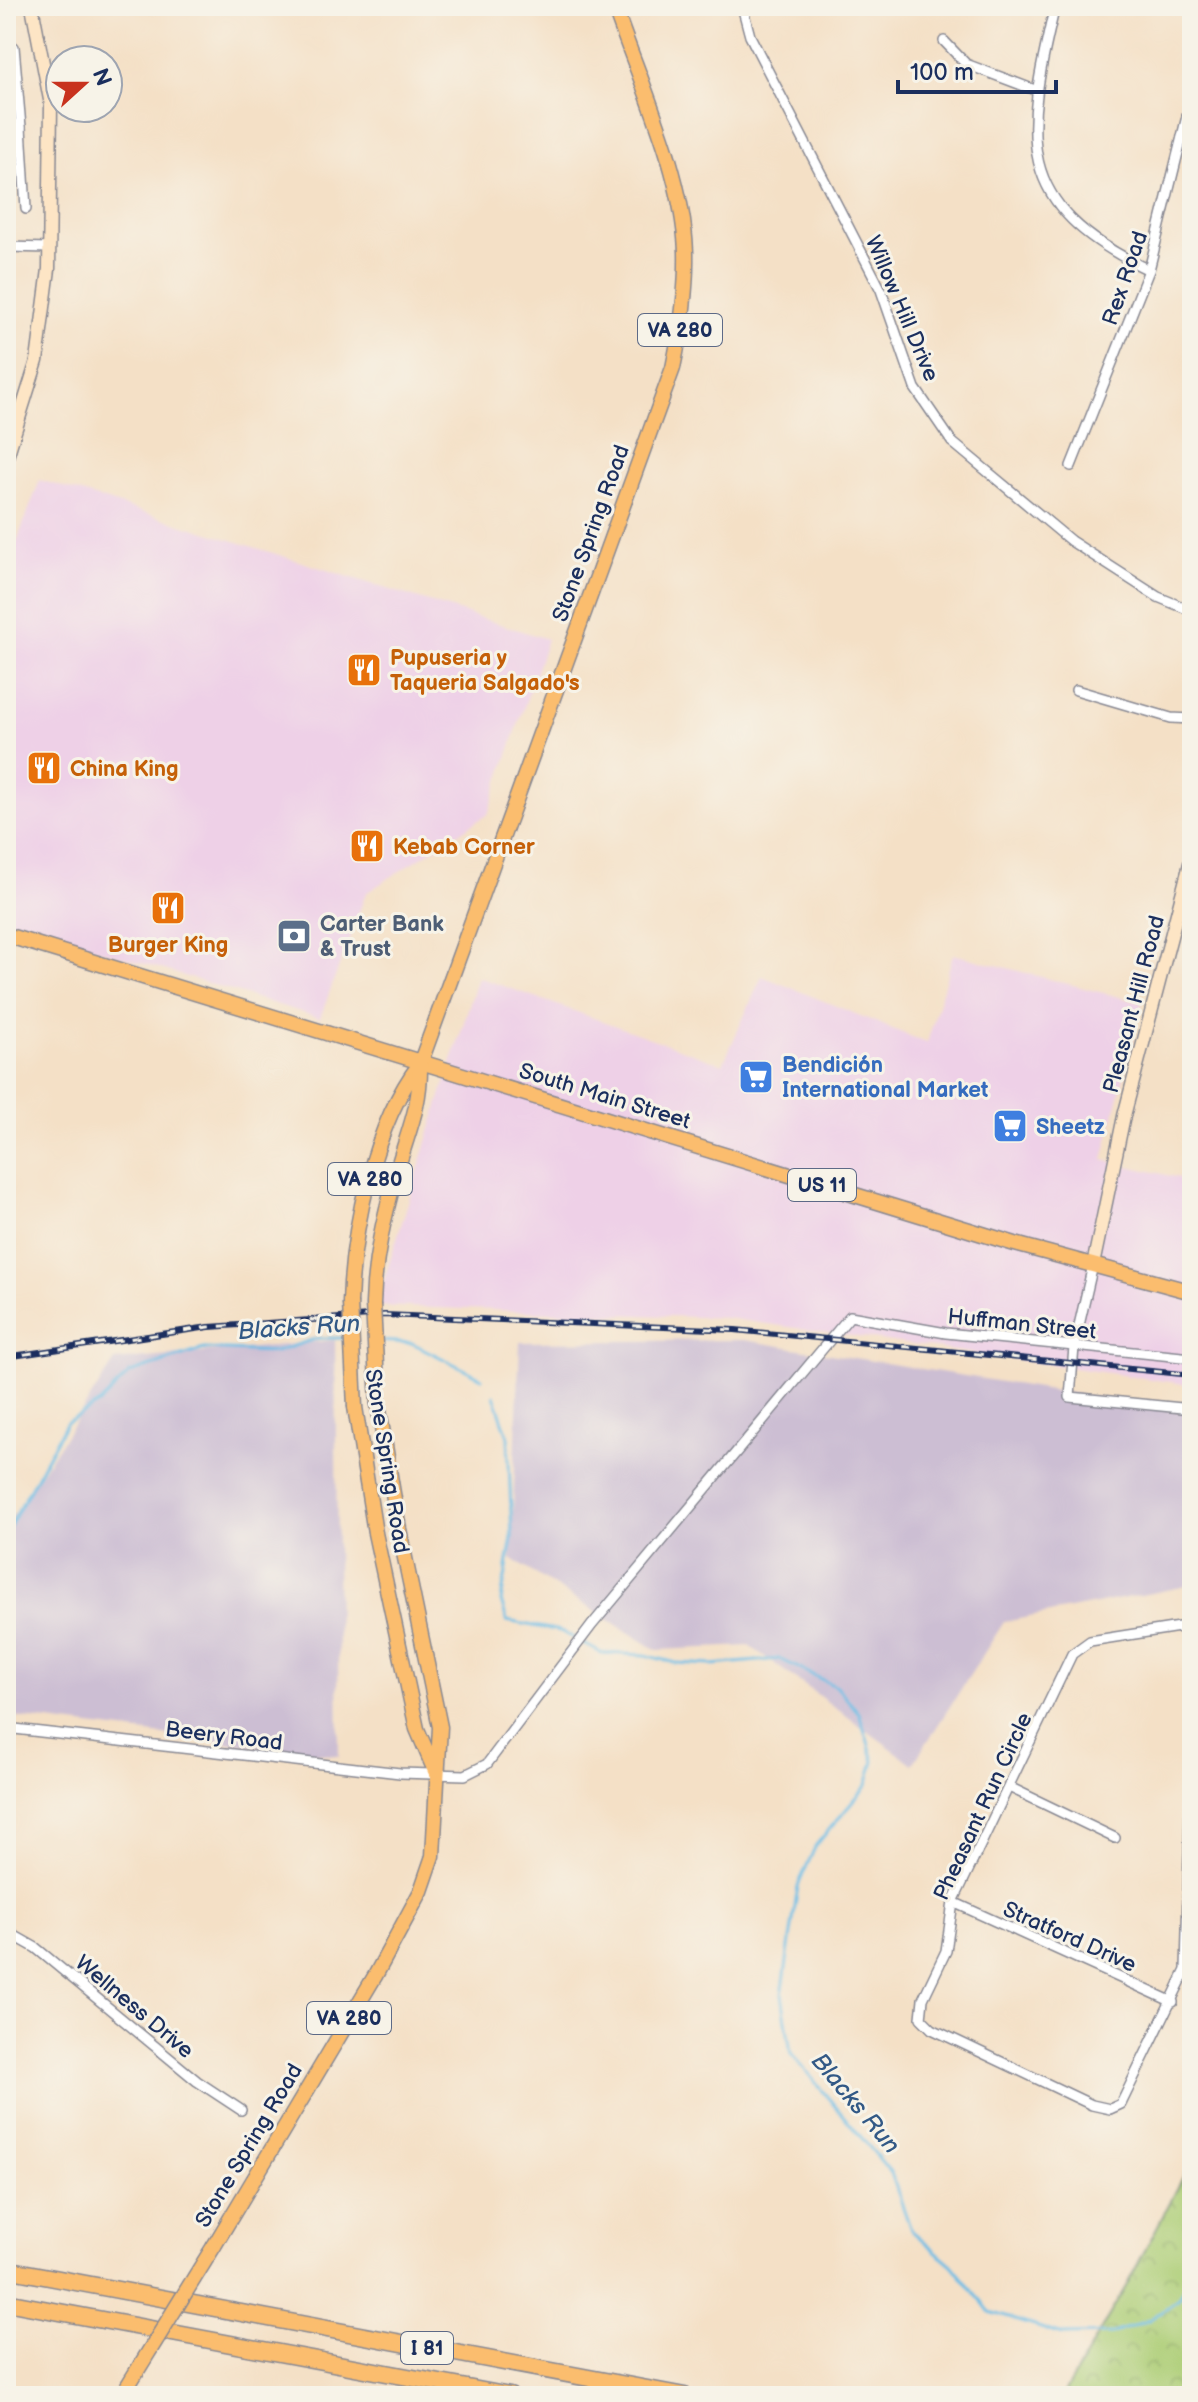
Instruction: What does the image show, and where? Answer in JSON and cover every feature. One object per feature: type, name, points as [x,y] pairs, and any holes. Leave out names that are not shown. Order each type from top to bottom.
[{"type":"highway","name":"I 81","points":[[6,2269],[685,2396]]},
{"type":"highway","name":"I 81","points":[[6,2302],[510,2396]]},
{"type":"main road","points":[[6,460],[40,346],[50,248],[51,105],[32,6]]},
{"type":"main road","name":"Stone Spring Road","points":[[437,1775],[417,1729],[375,1533],[355,1407],[351,1267],[374,1165],[401,1089],[420,1064],[650,433],[679,340],[686,281],[681,213],[673,177],[614,6]]},
{"type":"main road","name":"Pleasant Hill Road","points":[[1093,1265],[1124,1116],[1192,856]]},
{"type":"main road","name":"South Main Street","points":[[6,935],[1003,1241],[1192,1292]]},
{"type":"main road","name":"Stone Spring Road","points":[[124,2392],[375,1976],[421,1891],[433,1856],[440,1727],[399,1529],[378,1404],[373,1304],[374,1269],[382,1228],[421,1097],[420,1064]]},
{"type":"street","name":"Willow Hill Drive","points":[[742,6],[750,36],[881,290],[915,388],[952,442],[1071,541],[1158,597],[1192,611]]},
{"type":"street","points":[[1055,6],[1035,90],[1032,136],[1044,180],[1068,217],[1110,251],[1149,270]]},
{"type":"street","points":[[944,41],[966,64],[1035,90]]},
{"type":"street","points":[[14,47],[26,209]]},
{"type":"street","name":"Rex Road","points":[[1071,466],[1149,270],[1192,96]]},
{"type":"street","points":[[6,129],[21,127]]},
{"type":"street","points":[[6,247],[50,248]]},
{"type":"street","points":[[1076,690],[1163,716],[1192,719]]},
{"type":"street","name":"Pleasant Hill Road","points":[[1093,1265],[1074,1347],[1070,1397],[1192,1409]]},
{"type":"street","name":"Huffman Street","points":[[437,1775],[465,1775],[487,1764],[569,1653],[850,1316],[946,1333],[1192,1358]]},
{"type":"street","name":"Pheasant Run Circle","points":[[1192,1625],[1090,1641],[1075,1650],[953,1902],[946,1951],[923,1999],[921,2018],[932,2029],[1092,2105],[1110,2109],[1121,2104],[1186,1970],[1192,1734]]},
{"type":"street","name":"Beery Road","points":[[6,1728],[437,1775]]},
{"type":"street","points":[[1009,1787],[1115,1838]]},
{"type":"street","name":"Stratford Drive","points":[[953,1902],[1173,2002]]},
{"type":"street","name":"Wellness Drive","points":[[6,1931],[36,1948],[197,2081],[241,2110]]},
{"type":"shaded area","points":[[40,480],[547,639],[488,814],[366,893],[320,1018],[6,921],[6,556],[11,557]]},
{"type":"shaded area","points":[[953,954],[1142,1003],[1103,1160],[1192,1181],[1192,1385],[726,1318],[376,1306],[478,977],[723,1064],[762,976],[927,1043]]},
{"type":"shaded area","points":[[335,1340],[339,1756],[6,1716],[6,1526],[115,1361]]},
{"type":"shaded area","points":[[744,1340],[1192,1413],[1192,1585],[1004,1622],[913,1764],[750,1646],[657,1650],[511,1559],[520,1342]]},
{"type":"green space","points":[[1192,2160],[1192,2396],[1062,2396],[1128,2283]]},
{"type":"waterway","name":"Blacks Run","points":[[6,1533],[66,1423],[100,1403],[130,1373],[204,1349],[275,1352],[318,1338],[347,1338]]},
{"type":"waterway","name":"Blacks Run","points":[[378,1341],[412,1343],[482,1378]]},
{"type":"waterway","name":"Blacks Run","points":[[494,1395],[508,1436],[512,1538],[501,1601],[507,1621],[560,1631],[601,1653],[645,1655],[676,1663],[712,1665],[780,1659],[837,1687],[859,1713],[874,1761],[867,1785],[816,1845],[798,1886],[782,1995],[791,2053],[891,2173],[911,2230],[952,2265],[990,2312],[1063,2335],[1111,2334],[1149,2320],[1179,2299],[1192,2275]]},
{"type":"railway","points":[[6,1357],[209,1327],[385,1315],[735,1330],[1192,1375]]},
{"type":"place","name":"Pupuseria y Taqueria Salgado's","points":[[364,670]]},
{"type":"place","name":"China King","points":[[44,768]]},
{"type":"place","name":"Kebab Corner","points":[[367,846]]},
{"type":"place","name":"Burger King","points":[[168,908]]},
{"type":"place","name":"Carter Bank & Trust","points":[[294,936]]},
{"type":"place","name":"Bendición International Market","points":[[756,1077]]},
{"type":"place","name":"Sheetz","points":[[1010,1126]]}]
